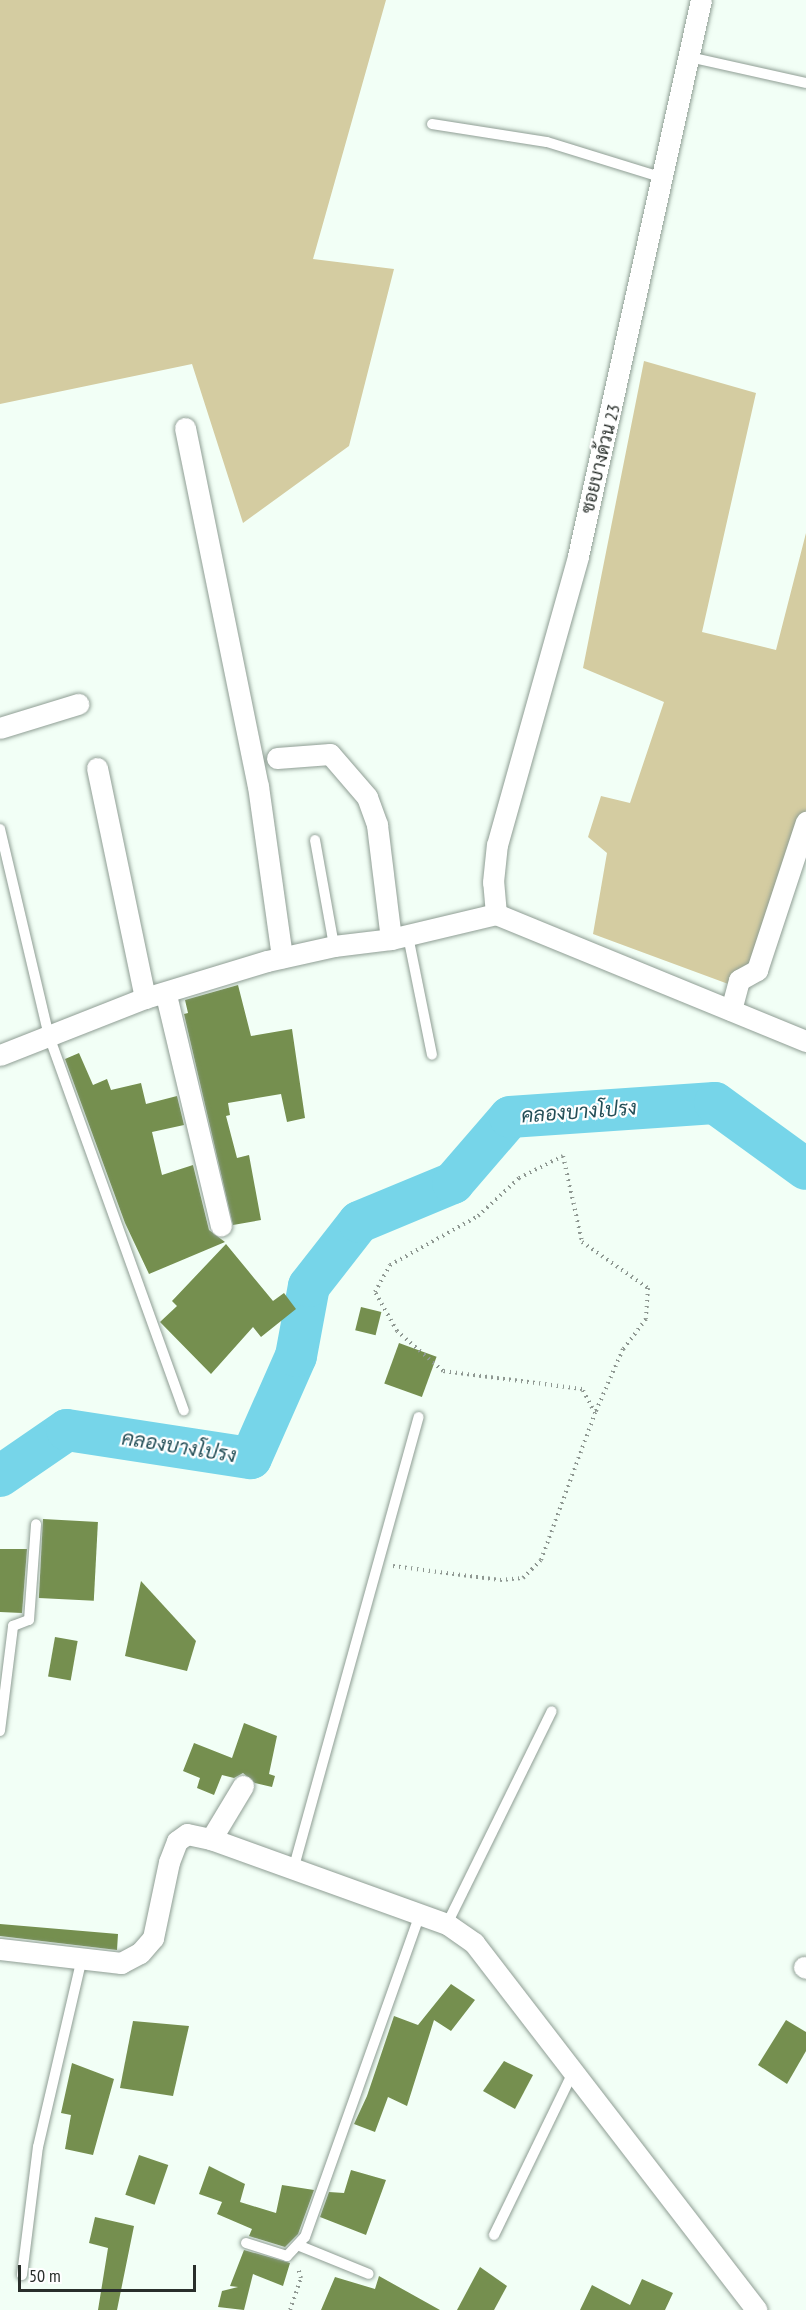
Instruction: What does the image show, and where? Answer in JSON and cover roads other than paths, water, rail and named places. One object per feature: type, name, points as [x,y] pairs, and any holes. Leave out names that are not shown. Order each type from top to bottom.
[{"type":"street","name":"ซอยบางด้วน 23","points":[[496,914],[493,882],[497,845],[562,621],[664,178],[701,0]]},
{"type":"street","points":[[185,428],[258,786],[282,957]]},
{"type":"street","points":[[0,728],[78,704]]},
{"type":"street","points":[[277,758],[330,754],[367,797],[377,825],[399,938]]},
{"type":"street","points":[[97,768],[145,998]]},
{"type":"street","points":[[731,1010],[740,980],[757,970],[806,822]]},
{"type":"street","points":[[0,1055],[145,998],[166,995],[282,957],[334,946],[399,938],[496,914],[806,1041]]},
{"type":"street","points":[[166,995],[221,1226]]},
{"type":"street","points":[[211,1839],[243,1786]]},
{"type":"street","points":[[0,1949],[122,1963],[140,1953],[153,1938],[177,1841],[187,1834],[211,1839],[447,1924],[474,1943],[757,2310]]},
{"type":"lane","points":[[689,57],[806,83]]},
{"type":"lane","points":[[432,124],[547,142],[664,178]]},
{"type":"lane","points":[[0,829],[49,1036],[184,1410]]},
{"type":"lane","points":[[315,840],[334,946]]},
{"type":"lane","points":[[399,938],[432,1054]]},
{"type":"lane","points":[[293,1870],[419,1417]]},
{"type":"lane","points":[[0,1731],[13,1626],[29,1620],[36,1524]]},
{"type":"lane","points":[[447,1924],[552,1711]]},
{"type":"lane","points":[[246,2242],[286,2256],[296,2250],[420,1914]]},
{"type":"lane","points":[[21,2275],[38,2146],[81,1958]]},
{"type":"lane","points":[[494,2235],[573,2072]]},
{"type":"lane","points":[[296,2250],[369,2274]]},
{"type":"waterway","name":"คลองบางโปรง","points":[[0,1476],[67,1430],[251,1458],[296,1356],[309,1286],[359,1222],[453,1183],[510,1117],[715,1103],[806,1169]]}]
